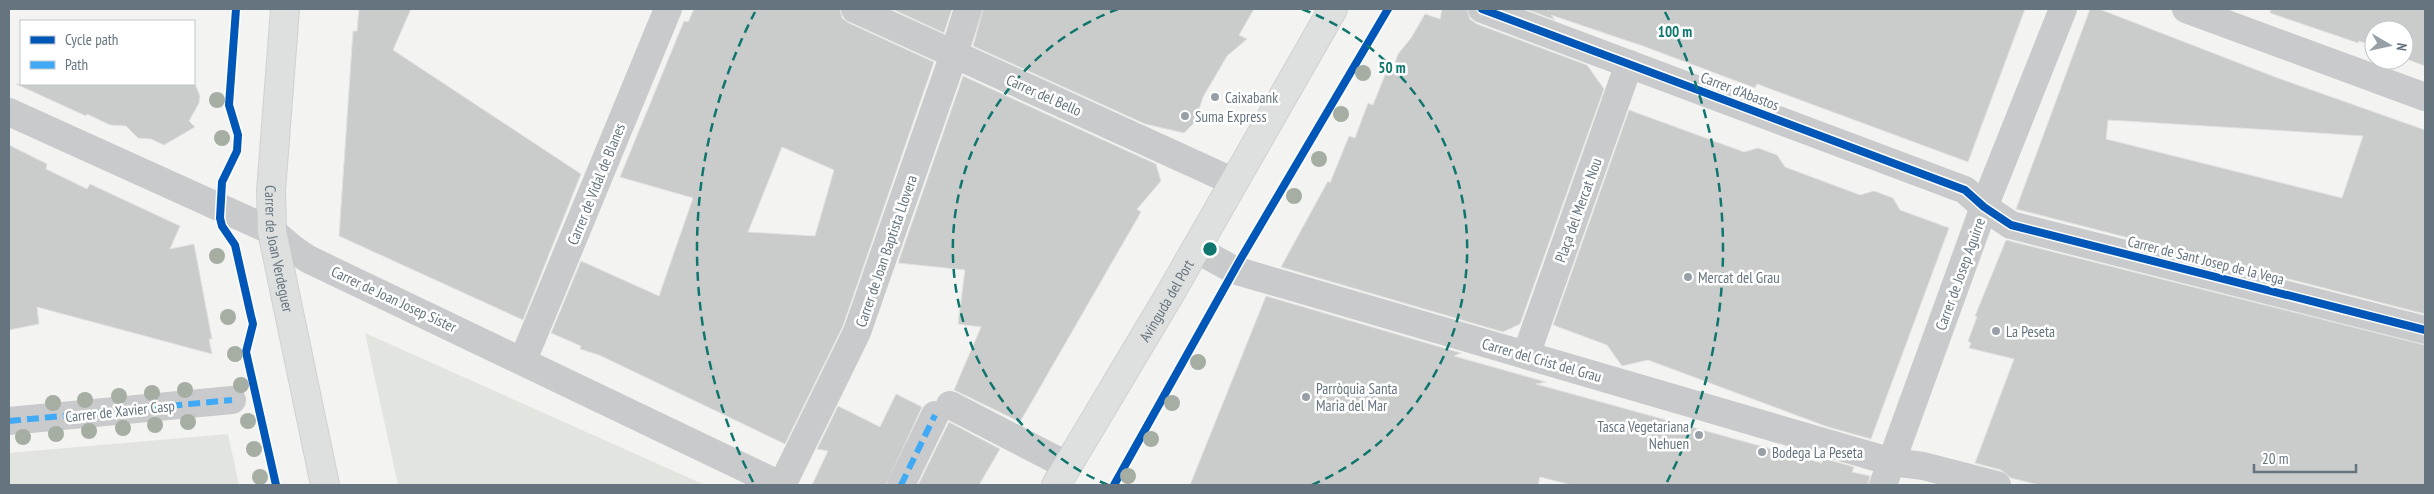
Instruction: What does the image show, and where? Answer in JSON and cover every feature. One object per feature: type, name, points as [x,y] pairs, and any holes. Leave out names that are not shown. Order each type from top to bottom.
[{"type":"main road","name":"Carrer de Joan Verdeguer","points":[[284,9],[271,191],[272,231],[325,485]]},
{"type":"main road","name":"Avinguda del Port","points":[[1062,475],[1196,249],[1333,9]]},
{"type":"street","name":"Carrer de Vidal de Blanes","points":[[523,360],[668,9]]},
{"type":"street","name":"Carrer del Bello","points":[[855,9],[1234,182]]},
{"type":"street","name":"Carrer de Joan Baptista Llovera","points":[[781,485],[858,332],[968,9]]},
{"type":"street","name":"Carrer d'Abastos","points":[[1482,9],[1965,190],[1984,207]]},
{"type":"street","name":"Carrer de Josep Aguirre","points":[[1888,473],[1984,207],[2063,9]]},
{"type":"street","points":[[2186,9],[2425,97]]},
{"type":"street","name":"Plaça del Mercat Nou","points":[[1526,355],[1630,64]]},
{"type":"street","name":"Carrer de Joan Josep Sister","points":[[9,112],[272,231],[308,259],[523,360],[781,485]]},
{"type":"street","name":"Carrer de Sant Josep de la Vega","points":[[1984,207],[2011,225],[2425,330]]},
{"type":"street","name":"Carrer del Crist del Grau","points":[[1196,249],[1234,270],[1526,355],[1888,473],[1923,466],[1997,485]]},
{"type":"street","name":"Carrer de Xavier Casp","points":[[9,422],[232,400]]},
{"type":"street","points":[[901,485],[942,410],[1062,475]]},
{"type":"shaded area","points":[[365,333],[705,485],[398,485]]},
{"type":"shaded area","points":[[228,434],[239,485],[9,485],[9,453]]},
{"type":"building","points":[[359,9],[411,9],[393,50],[581,174],[523,320],[339,236],[353,31],[357,31]]},
{"type":"building","points":[[694,9],[840,9],[842,18],[849,23],[934,62],[843,326],[785,444],[599,355],[580,349],[581,346],[551,333],[581,261],[659,296],[693,198],[620,177],[684,21],[688,22]],"holes":[[[782,147],[834,170],[815,236],[748,232]]]},
{"type":"building","points":[[892,9],[952,9],[944,33]]},
{"type":"building","points":[[983,9],[1254,9],[1239,35],[1247,39],[1227,56],[1203,97],[1195,122],[1184,133],[1145,124],[973,46]]},
{"type":"building","points":[[1442,9],[1467,9],[1470,19],[1477,24],[1587,65],[1604,89],[1520,324],[1503,332],[1281,267],[1328,181],[1330,183],[1349,136],[1355,138],[1368,103],[1373,105],[1387,70],[1392,72],[1398,54],[1411,38],[1425,14],[1440,19]]},
{"type":"building","points":[[1526,9],[1547,9],[1549,11],[1549,9],[2025,9],[1968,162],[1757,84],[1755,88],[1643,46],[1551,15],[1555,20]]},
{"type":"building","points":[[2090,9],[2099,9],[2275,77],[2425,130],[2425,314],[2016,209]],"holes":[[[2108,120],[2363,136],[2342,198],[2106,139]]]},
{"type":"building","points":[[2271,9],[2425,9],[2425,66],[2414,62],[2414,20],[2364,20],[2364,43],[2359,41],[2358,43],[2270,13]]},
{"type":"building","points":[[963,76],[1156,164],[1161,181],[1137,209],[1141,212],[1020,422],[954,390],[981,327],[958,324],[965,270],[898,263]]},
{"type":"building","points":[[16,84],[195,84],[200,96],[199,103],[189,121],[195,127],[164,145],[151,139],[138,138],[126,126],[110,125],[87,114],[86,116]]},
{"type":"building","name":"Mercat del Grau","points":[[1629,110],[1744,152],[1758,148],[1777,155],[1785,167],[1860,195],[1874,191],[1893,198],[1900,210],[1949,228],[1871,439],[1828,427],[1648,360],[1622,366],[1607,345],[1553,325]]},
{"type":"building","points":[[9,145],[47,164],[46,169],[87,189],[90,184],[180,226],[170,249],[194,244],[212,339],[209,339],[212,354],[37,307],[39,324],[9,330]]},
{"type":"building","points":[[2006,240],[2425,345],[2425,485],[2039,485],[2011,478],[2001,470],[1975,463],[2014,359],[1969,348],[1971,343],[1968,341],[1977,317],[1975,316]]},
{"type":"building","points":[[1266,296],[1461,353],[1454,356],[1546,382],[1536,384],[1822,463],[1823,458],[1854,467],[1852,472],[1870,476],[1868,485],[1572,485],[1540,477],[1538,485],[1190,485]]},
{"type":"building","points":[[896,394],[922,407],[886,485],[812,485],[828,451],[817,449],[838,406],[880,427]]},
{"type":"building","points":[[949,422],[1000,449],[979,485],[918,485]]},
{"type":"marked path","points":[[9,421],[232,400]]},
{"type":"marked path","points":[[901,485],[935,415]]},
{"type":"cycle path","points":[[236,9],[229,105],[238,135],[237,151],[222,182],[220,218],[222,226],[235,245],[253,324],[246,352],[276,485]]},
{"type":"cycle path","points":[[1114,485],[1240,260],[1388,9]]},
{"type":"cycle path","points":[[1482,9],[1965,190],[1984,207],[2011,225],[2425,330]]},
{"type":"place","name":"Caixabank","points":[[1215,97]]},
{"type":"place","name":"Suma Express","points":[[1185,116]]},
{"type":"place","name":"Mercat del Grau","points":[[1688,277]]},
{"type":"place","name":"La Peseta","points":[[1996,331]]},
{"type":"place","name":"Parròquia Santa Maria del Mar","points":[[1306,397]]},
{"type":"place","name":"Tasca Vegetariana Nehuen","points":[[1699,435]]},
{"type":"place","name":"Bodega La Peseta","points":[[1762,452]]}]
